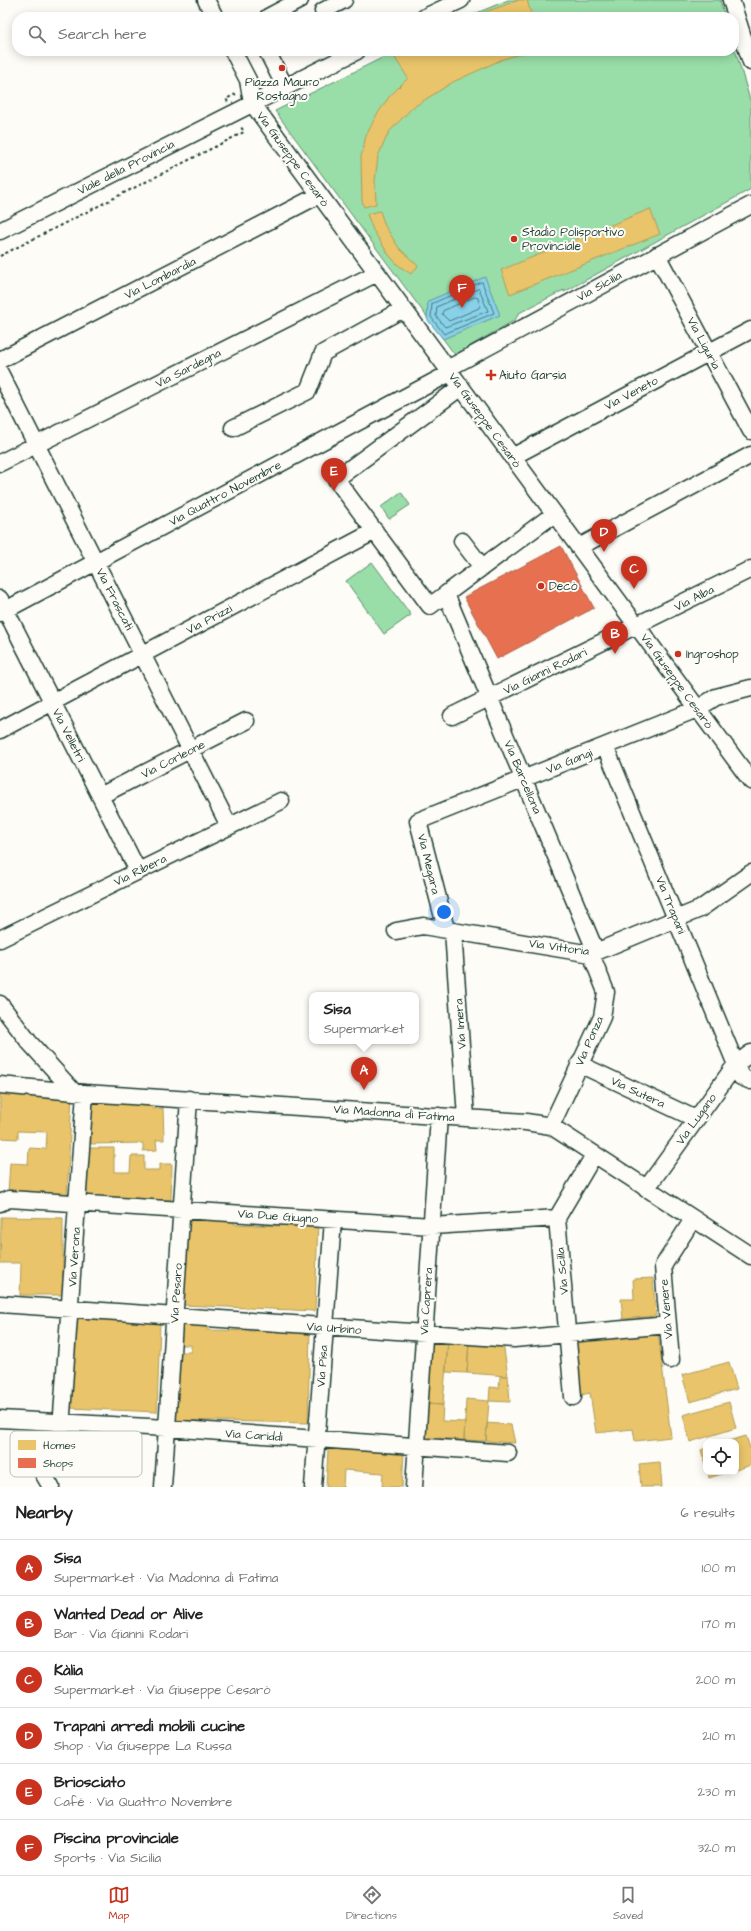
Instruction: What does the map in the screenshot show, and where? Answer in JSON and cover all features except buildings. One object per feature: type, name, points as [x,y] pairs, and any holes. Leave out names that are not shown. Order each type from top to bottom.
[{"type":"street","points":[[206,0],[212,12]]},
{"type":"street","points":[[277,12],[300,0]]},
{"type":"street","points":[[436,12],[461,0]]},
{"type":"street","points":[[731,0],[736,12]]},
{"type":"street","points":[[323,9],[342,1]]},
{"type":"street","points":[[739,18],[748,38],[751,62]]},
{"type":"street","name":"Via Giuseppe Cesarò","points":[[236,56],[248,80],[252,103],[751,781]]},
{"type":"street","points":[[270,56],[285,87]]},
{"type":"street","name":"Viale della Provincia","points":[[0,231],[343,56]]},
{"type":"street","name":"Via Lombardia","points":[[0,360],[319,195]]},
{"type":"street","name":"Via Sicilia","points":[[449,371],[657,255],[751,205]]},
{"type":"street","name":"Via Liguria","points":[[657,255],[751,431]]},
{"type":"street","name":"Via Sardegna","points":[[0,464],[377,273]]},
{"type":"street","points":[[233,428],[308,391],[323,354],[403,309]]},
{"type":"street","name":"Via Veneto","points":[[512,457],[751,330]]},
{"type":"street","name":"Via Quattro Novembre","points":[[2,607],[96,562],[449,371]]},
{"type":"street","name":"Via Frascati","points":[[0,373],[229,826]]},
{"type":"street","points":[[461,387],[336,479],[350,498],[370,534],[430,606],[448,598],[482,567],[554,514]]},
{"type":"street","points":[[579,547],[751,455]]},
{"type":"street","name":"Via Prizzi","points":[[0,730],[370,534]]},
{"type":"street","points":[[462,541],[482,567]]},
{"type":"street","name":"Via Alba","points":[[637,627],[751,569]]},
{"type":"street","name":"Via Barcellona","points":[[448,598],[524,779],[593,953]]},
{"type":"street","name":"Via Velletri","points":[[2,607],[138,871]]},
{"type":"street","name":"Via Gianni Rodari","points":[[452,716],[637,627]]},
{"type":"street","name":"Via Gangi","points":[[418,821],[697,709],[716,697],[751,688]]},
{"type":"street","name":"Via Corleone","points":[[100,796],[246,721]]},
{"type":"street","name":"Via Trapani","points":[[605,746],[741,1077],[751,1081]]},
{"type":"street","name":"Via Ribera","points":[[0,939],[281,801]]},
{"type":"street","name":"Via Megara","points":[[418,821],[450,930]]},
{"type":"street","name":"Via Vittoria","points":[[396,931],[423,926],[593,953],[700,909],[750,877]]},
{"type":"street","name":"Via Imera","points":[[450,930],[466,1117]]},
{"type":"street","name":"Via Ponza","points":[[551,1126],[602,1017],[606,992],[593,953]]},
{"type":"street","points":[[0,1004],[29,1042],[79,1093]]},
{"type":"street","name":"Via Lugano","points":[[646,1189],[736,1064],[751,1053]]},
{"type":"street","name":"Via Sutera","points":[[579,1064],[696,1119]]},
{"type":"street","name":"Via Madonna di Fatima","points":[[0,1085],[79,1093],[466,1117],[526,1122],[551,1126],[751,1256]]},
{"type":"street","name":"Via Verona","points":[[61,1431],[78,1203],[79,1093]]},
{"type":"street","name":"Via Pesaro","points":[[163,1487],[189,1099]]},
{"type":"street","name":"Via Caprera","points":[[414,1487],[439,1116]]},
{"type":"street","points":[[557,1218],[594,1155]]},
{"type":"street","name":"Via Due Giugno","points":[[0,1202],[9,1199],[432,1226],[557,1218]]},
{"type":"street","name":"Via Scilla","points":[[557,1218],[573,1397]]},
{"type":"street","name":"Via Venere","points":[[671,1360],[663,1266],[693,1219]]},
{"type":"street","name":"Via Pisa","points":[[313,1487],[333,1220]]},
{"type":"street","name":"Via Urbino","points":[[0,1304],[70,1310],[514,1339],[668,1325]]},
{"type":"street","name":"Via Cariddi","points":[[0,1419],[167,1428],[508,1452]]},
{"type":"street","name":"Via Verona","points":[[45,1477],[51,1487]]},
{"type":"green space","points":[[508,0],[720,0],[724,12],[479,12]]},
{"type":"green space","name":"Stadio Polisportivo Provinciale","points":[[386,56],[737,56],[751,103],[751,189],[564,292],[564,290],[519,313],[515,320],[455,355],[275,111]]},
{"type":"green space","points":[[401,492],[410,505],[389,519],[381,507]]},
{"type":"green space","points":[[372,562],[411,615],[384,634],[346,581]]},
{"type":"water","points":[[485,277],[500,315],[443,339],[427,319],[428,301]]},
{"type":"place","name":"Piazza Mauro Rostagno","points":[[282,68]]},
{"type":"place","name":"Stadio Polisportivo Provinciale","points":[[514,239]]},
{"type":"place","name":"Piscina provinciale","points":[[462,308]]},
{"type":"place","name":"Aiuto Garsia","points":[[491,375]]},
{"type":"place","name":"Briosciato","points":[[334,491]]},
{"type":"place","name":"Trapani arredi mobili cucine","points":[[604,552]]},
{"type":"place","name":"Decò","points":[[541,586]]},
{"type":"place","name":"Kàlia","points":[[634,589]]},
{"type":"place","name":"Wanted Dead or Alive","points":[[615,654]]},
{"type":"place","name":"Ingroshop","points":[[678,654]]},
{"type":"place","name":"Sisa","points":[[364,1090]]}]
